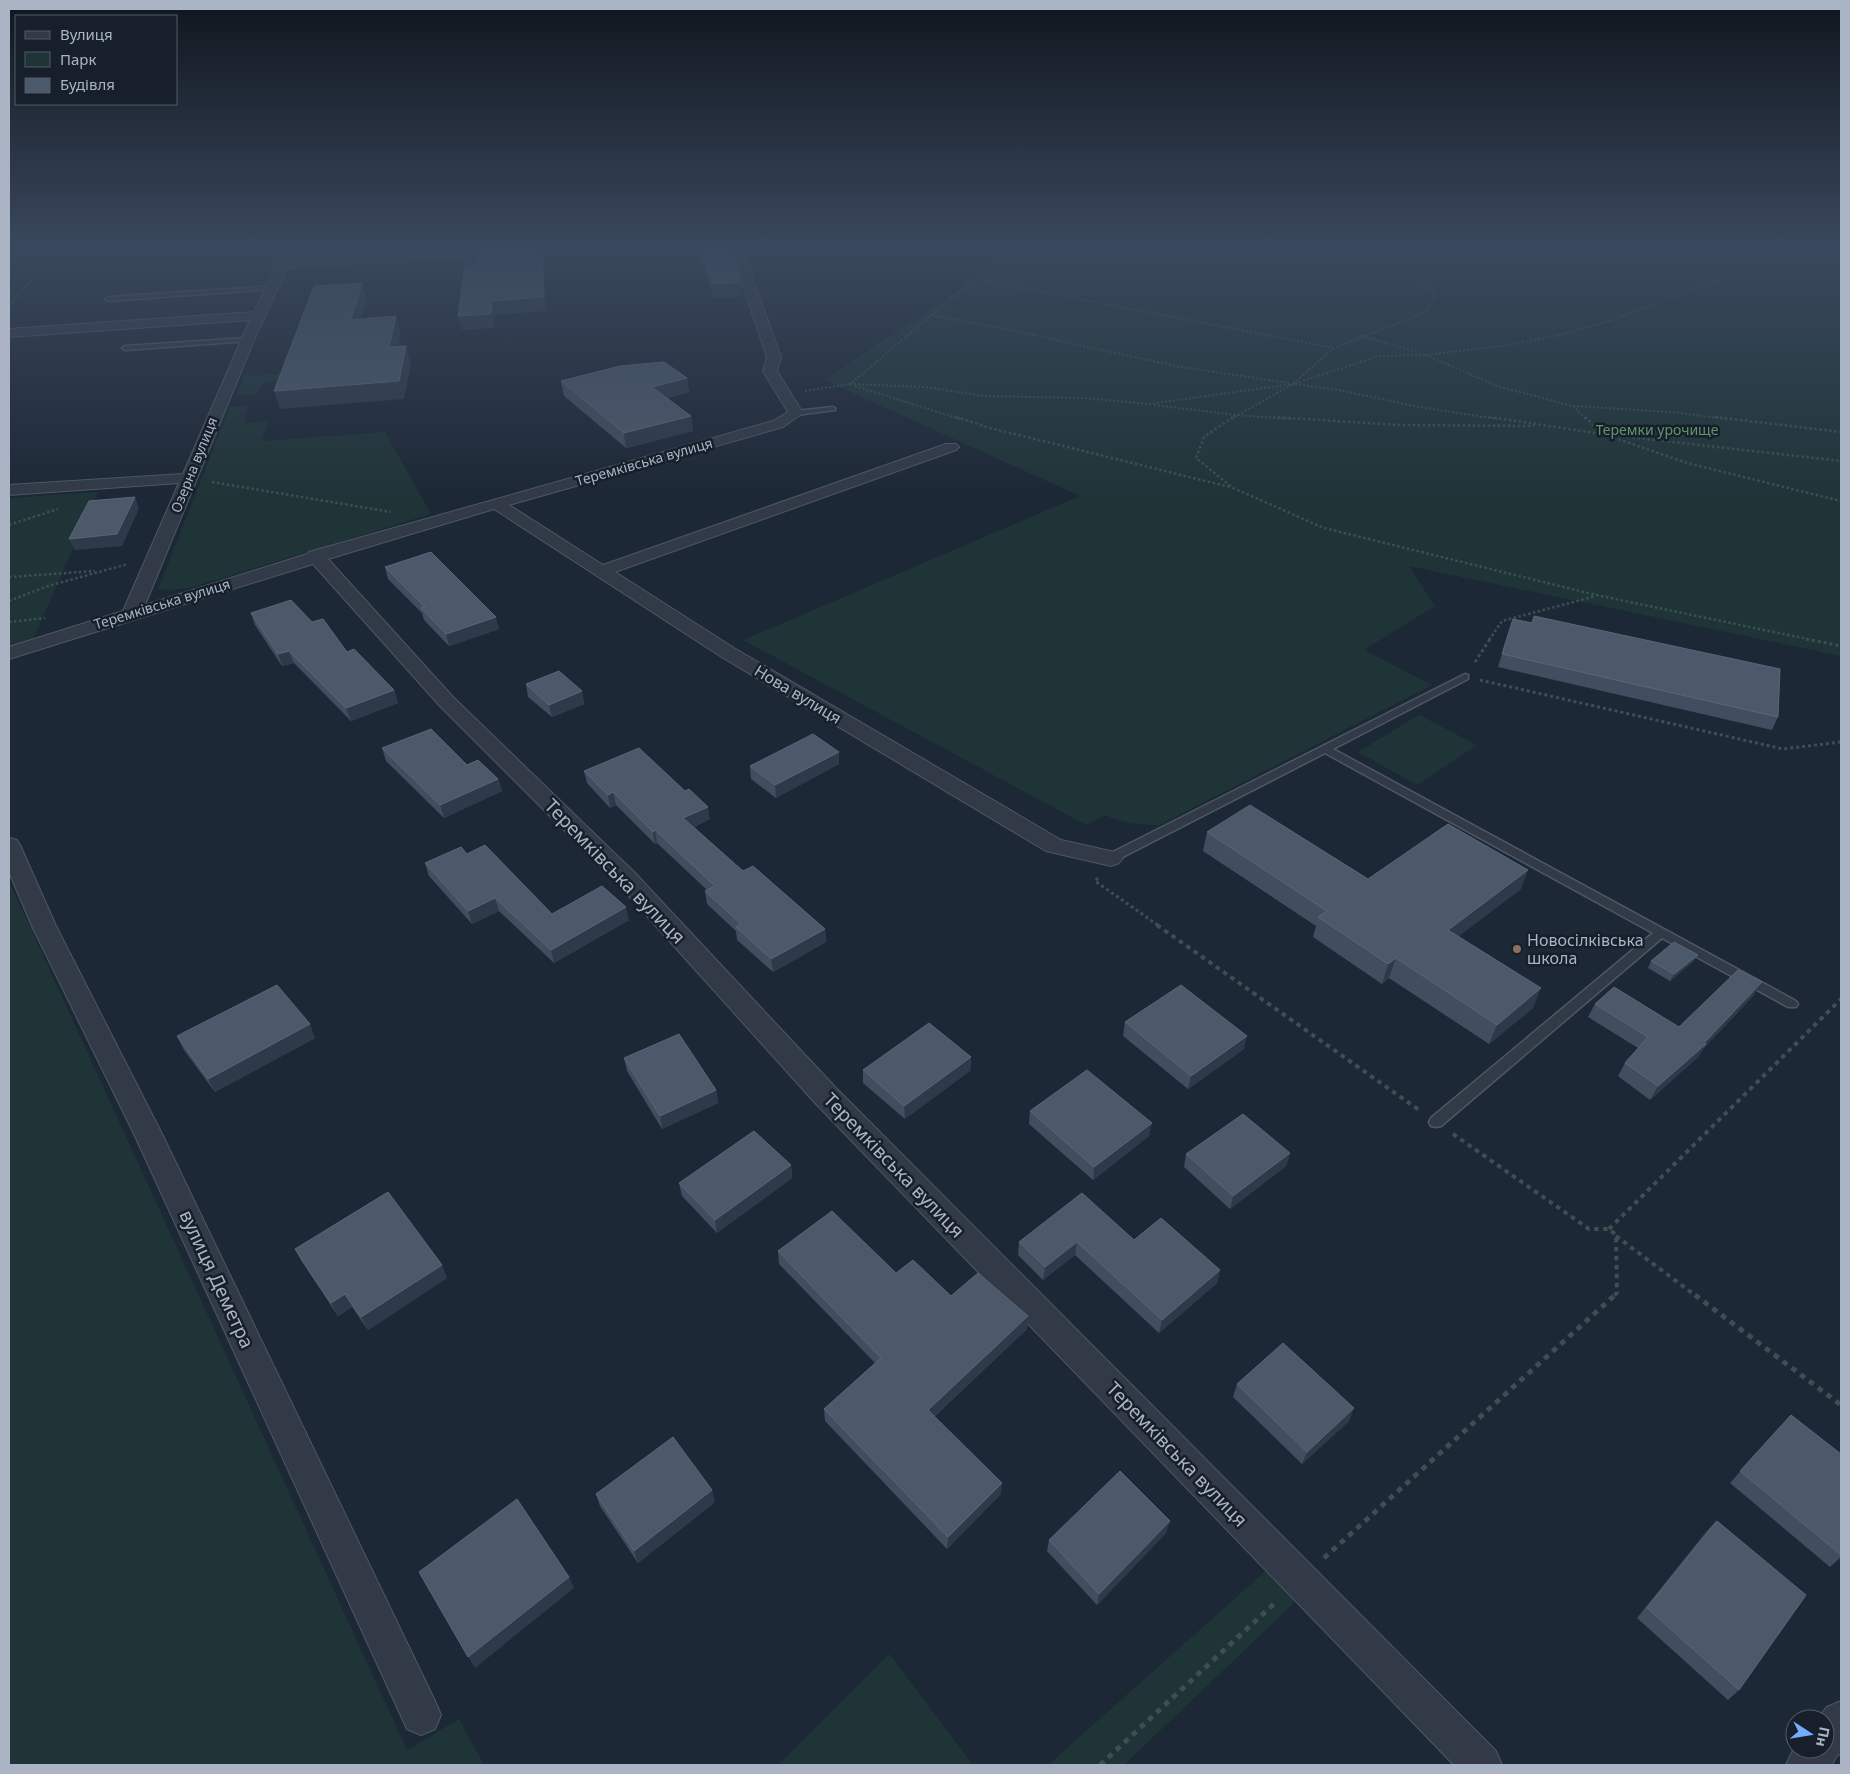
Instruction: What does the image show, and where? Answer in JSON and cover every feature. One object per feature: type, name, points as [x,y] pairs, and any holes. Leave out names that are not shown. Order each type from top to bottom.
[{"type":"street","points":[[9,334],[67,330]]},
{"type":"street","name":"Озерна вулиця","points":[[132,613],[252,330]]},
{"type":"street","points":[[764,330],[774,357],[770,371],[796,413]]},
{"type":"street","name":"Теремківська вулиця","points":[[9,652],[436,520],[778,424],[796,413]]},
{"type":"street","points":[[602,571],[951,447]]},
{"type":"street","points":[[9,490],[188,478]]},
{"type":"street","name":"Нова вулиця","points":[[497,504],[727,652],[1054,846],[1111,858]]},
{"type":"street","name":"Теремківська вулиця","points":[[315,556],[446,701],[627,879],[826,1096],[1482,1765]]},
{"type":"street","name":"вулиця Деметра","points":[[9,845],[44,926],[150,1136],[421,1715]]},
{"type":"lane","points":[[125,348],[247,340]]},
{"type":"lane","points":[[796,413],[833,409]]},
{"type":"lane","points":[[1111,858],[1465,677]]},
{"type":"lane","points":[[1326,749],[1792,1004]]},
{"type":"lane","points":[[1436,1122],[1660,933]]},
{"type":"path","points":[[850,384],[913,330]]},
{"type":"path","points":[[1010,330],[1180,367],[1340,390],[1418,407],[1602,434],[1841,460]]},
{"type":"path","points":[[1239,330],[1334,348]]},
{"type":"path","points":[[1150,404],[1293,384],[1334,348],[1378,330]]},
{"type":"path","points":[[1233,488],[1196,458],[1204,438],[1236,414],[1293,384],[1378,356],[1425,354],[1507,345],[1556,336],[1578,330]]},
{"type":"path","points":[[1361,336],[1425,354],[1497,386],[1574,406],[1670,412],[1841,432]]},
{"type":"path","points":[[785,396],[850,384],[926,387],[984,396],[1086,398],[1236,414],[1398,425],[1547,426]]},
{"type":"path","points":[[850,384],[990,428],[1233,488],[1324,528],[1596,595],[1841,646]]},
{"type":"path","points":[[1574,406],[1602,434],[1686,463],[1841,501]]},
{"type":"path","points":[[188,478],[436,520]]},
{"type":"path","points":[[9,601],[48,586],[155,556]]},
{"type":"path","points":[[9,577],[104,571]]},
{"type":"path","points":[[1596,595],[1502,621],[1465,677],[1783,749],[1841,742]]},
{"type":"path","points":[[1111,858],[1095,881],[1589,1230],[1608,1229],[1841,1405]]},
{"type":"path","points":[[1608,1229],[1841,999]]},
{"type":"path","points":[[1100,1765],[1300,1580],[1617,1293],[1616,1235]]},
{"type":"green space","name":"Теремки урочище","points":[[899,330],[1841,330],[1841,656],[1409,566],[1435,606],[1364,650],[1432,685],[1160,825],[1132,823],[1105,815],[1086,825],[743,640],[1080,496],[824,380]]},
{"type":"green space","points":[[250,372],[249,376],[286,373],[283,381],[263,383],[256,394],[237,395],[245,373]]},
{"type":"green space","points":[[248,406],[244,423],[269,421],[262,441],[385,432],[431,514],[193,587],[172,590],[158,589],[230,407]]},
{"type":"green space","points":[[98,492],[34,637],[26,642],[9,646],[9,498]]},
{"type":"green space","points":[[1419,715],[1477,745],[1417,785],[1358,752]]},
{"type":"green space","points":[[9,881],[407,1750],[459,1719],[484,1765],[9,1765]]},
{"type":"green space","points":[[1268,1569],[1295,1602],[1124,1765],[1048,1765]]},
{"type":"green space","points":[[889,1654],[973,1765],[778,1765]]},
{"type":"building","points":[[297,330],[393,330],[389,347],[406,346],[399,381],[274,391]]},
{"type":"building","points":[[664,362],[687,378],[652,387],[691,416],[624,433],[561,381],[620,366]]},
{"type":"building","points":[[135,497],[117,534],[69,539],[89,501]]},
{"type":"building","points":[[431,552],[496,617],[446,634],[421,608],[425,607],[385,567]]},
{"type":"building","points":[[291,600],[312,622],[323,619],[347,652],[354,649],[394,690],[346,708],[289,651],[278,654],[251,613]]},
{"type":"building","points":[[1534,616],[1780,669],[1778,717],[1502,654],[1513,619],[1532,623]]},
{"type":"building","points":[[559,671],[582,691],[549,705],[526,684]]},
{"type":"building","points":[[431,729],[467,765],[478,760],[498,779],[440,805],[382,748]]},
{"type":"building","points":[[813,734],[839,752],[775,785],[750,766]]},
{"type":"building","points":[[639,748],[685,791],[689,789],[708,807],[683,818],[743,871],[753,866],[825,929],[771,959],[736,927],[741,924],[705,891],[715,886],[655,830],[653,832],[613,792],[608,795],[584,771]]},
{"type":"building","points":[[1250,805],[1368,879],[1448,824],[1528,870],[1448,930],[1541,988],[1497,1025],[1396,958],[1388,964],[1318,917],[1327,911],[1207,832]]},
{"type":"building","points":[[485,845],[552,914],[602,886],[626,907],[551,950],[495,898],[468,911],[425,863],[461,847],[467,854]]},
{"type":"building","points":[[1674,942],[1698,955],[1674,974],[1651,961]]},
{"type":"building","points":[[1738,970],[1762,982],[1704,1043],[1706,1044],[1658,1086],[1625,1063],[1648,1037],[1595,1004],[1614,987],[1679,1027]]},
{"type":"building","points":[[277,985],[310,1024],[208,1079],[177,1036]]},
{"type":"building","points":[[1181,985],[1247,1036],[1191,1076],[1125,1022]]},
{"type":"building","points":[[929,1023],[971,1057],[904,1106],[863,1070]]},
{"type":"building","points":[[679,1034],[716,1090],[660,1116],[624,1058]]},
{"type":"building","points":[[1087,1070],[1152,1123],[1094,1167],[1030,1111]]},
{"type":"building","points":[[1243,1114],[1290,1153],[1233,1196],[1186,1154]]},
{"type":"building","points":[[754,1131],[791,1165],[715,1220],[679,1183]]},
{"type":"building","points":[[388,1192],[442,1265],[361,1317],[345,1294],[331,1303],[295,1249]]},
{"type":"building","points":[[1082,1193],[1134,1240],[1161,1218],[1220,1270],[1162,1320],[1077,1242],[1045,1267],[1019,1242]]},
{"type":"building","points":[[832,1211],[896,1273],[913,1260],[951,1296],[978,1273],[1028,1316],[928,1410],[1002,1483],[948,1537],[824,1409],[881,1358],[778,1251]]},
{"type":"building","points":[[1283,1343],[1354,1408],[1307,1452],[1237,1384]]},
{"type":"building","points":[[1791,1415],[1841,1454],[1841,1555],[1740,1471]]},
{"type":"building","points":[[673,1437],[712,1490],[634,1551],[596,1494]]},
{"type":"building","points":[[1120,1471],[1170,1521],[1099,1594],[1049,1540]]},
{"type":"building","points":[[517,1499],[569,1577],[468,1657],[419,1572]]},
{"type":"building","points":[[1717,1521],[1806,1595],[1739,1690],[1647,1608]]},
{"type":"place","name":"Новосілківська школа","points":[[1517,949]]}]
